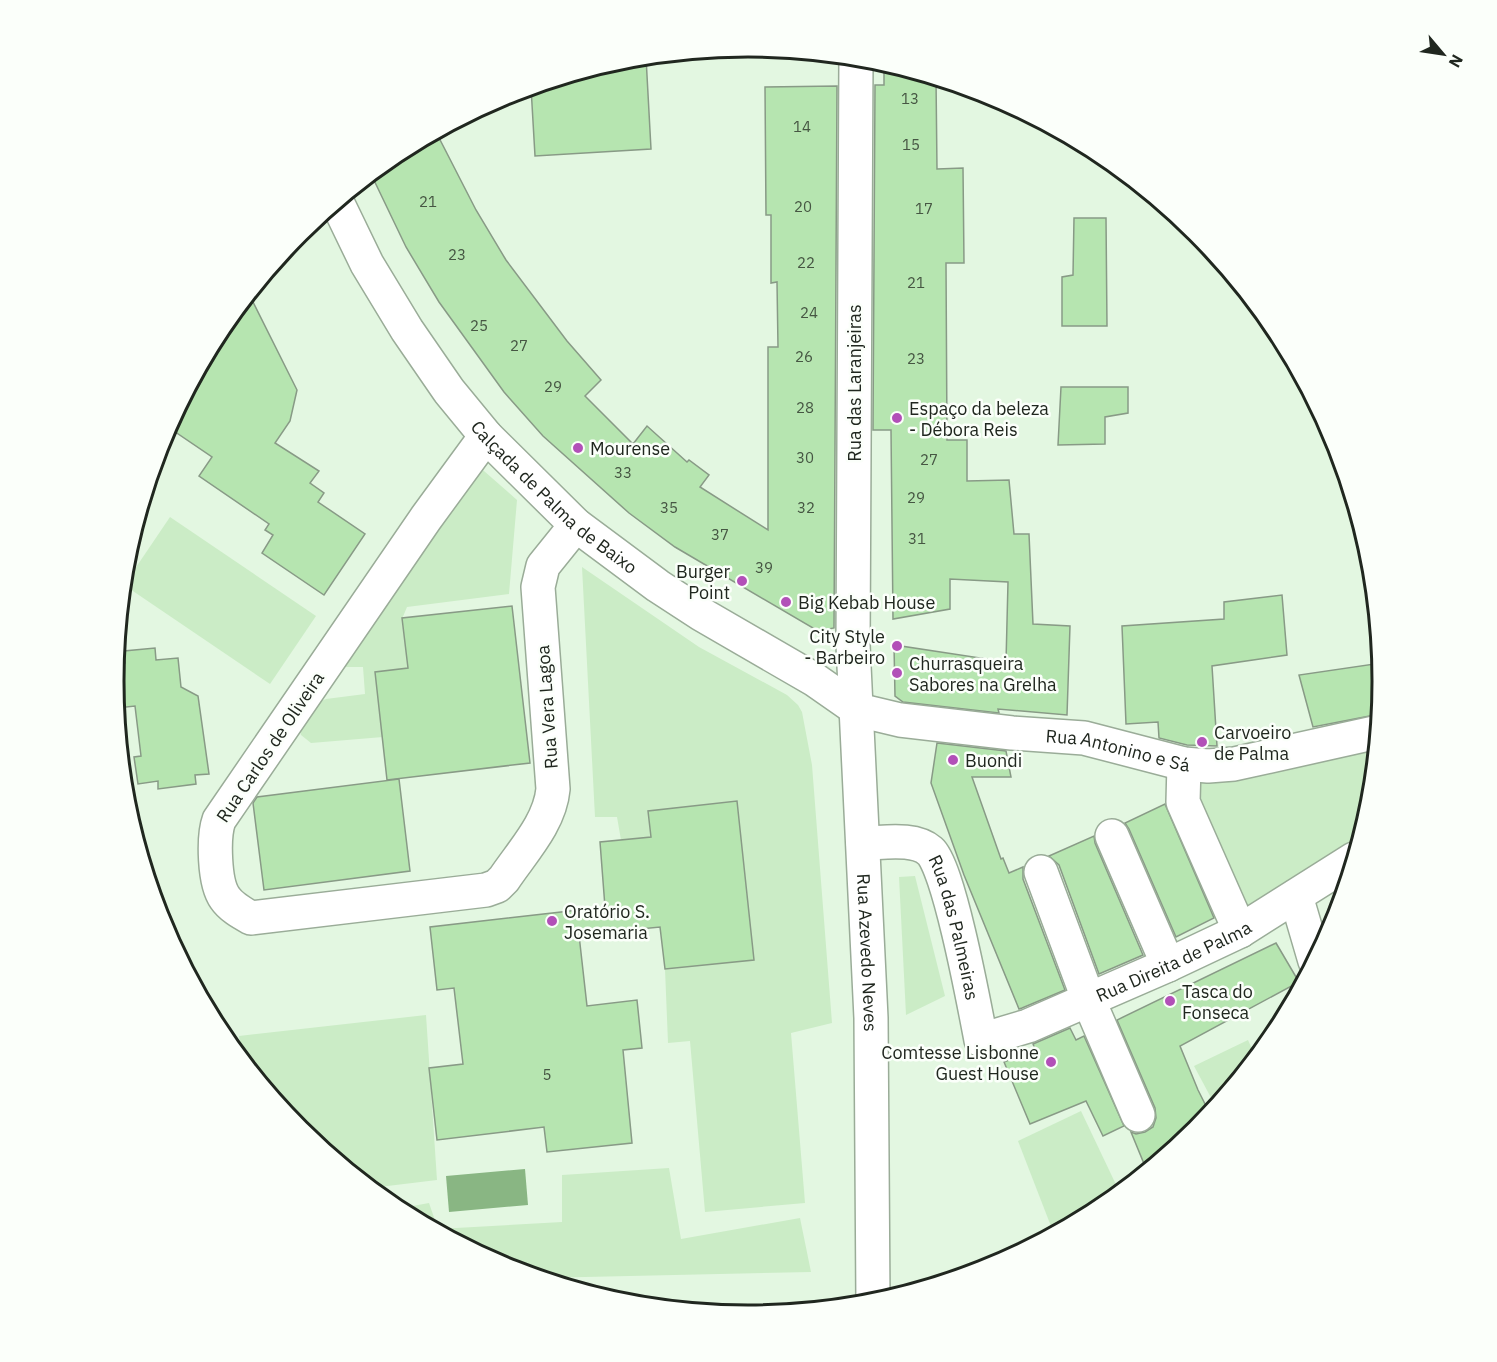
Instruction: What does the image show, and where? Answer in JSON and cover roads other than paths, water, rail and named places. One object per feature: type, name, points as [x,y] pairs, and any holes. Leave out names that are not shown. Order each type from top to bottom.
[{"type":"street","name":"Rua das Laranjeiras","points":[[856,67],[853,645],[858,710]]},
{"type":"street","name":"Calçada de Palma de Baixo","points":[[340,209],[367,264],[406,330],[449,392],[486,436],[576,525],[675,597],[815,680],[858,710]]},
{"type":"street","name":"Rua Carlos de Oliveira","points":[[486,436],[426,518],[219,820],[215,838],[220,889],[224,898],[251,918],[486,890],[497,886]]},
{"type":"street","name":"Rua Vera Lagoa","points":[[497,886],[545,818],[551,804],[553,789],[538,587],[543,566],[576,525]]},
{"type":"street","name":"Rua Antonino e Sá","points":[[858,710],[900,720],[1012,733],[1084,738],[1184,764],[1208,766],[1234,764],[1370,734]]},
{"type":"street","name":"Rua Azevedo Neves","points":[[858,710],[871,1018],[873,1292]]},
{"type":"street","points":[[1184,764],[1183,802],[1240,931]]},
{"type":"street","points":[[1112,836],[1168,965]]},
{"type":"street","name":"Rua das Palmeiras","points":[[863,843],[909,843],[929,849],[935,856],[943,875],[969,975],[981,1040]]},
{"type":"street","name":"Rua Direita de Palma","points":[[981,1040],[1028,1026],[1089,1001],[1240,931],[1344,865]]},
{"type":"street","points":[[1041,872],[1089,1001],[1138,1115]]},
{"type":"street","points":[[1296,896],[1312,949]]},
{"type":"place","name":"Espaço da beleza - Débora Reis","points":[[897,418]]},
{"type":"place","name":"Mourense","points":[[578,448]]},
{"type":"place","name":"Burger Point","points":[[742,581]]},
{"type":"place","name":"Big Kebab House","points":[[786,602]]},
{"type":"place","name":"City Style - Barbeiro","points":[[897,646]]},
{"type":"place","name":"Churrasqueira Sabores na Grelha","points":[[897,673]]},
{"type":"place","name":"Carvoeiro de Palma","points":[[1202,742]]},
{"type":"place","name":"Buondi","points":[[953,760]]},
{"type":"place","name":"Oratório S. Josemaria","points":[[552,921]]},
{"type":"place","name":"Tasca do Fonseca","points":[[1170,1001]]},
{"type":"place","name":"Comtesse Lisbonne Guest House","points":[[1051,1062]]}]
